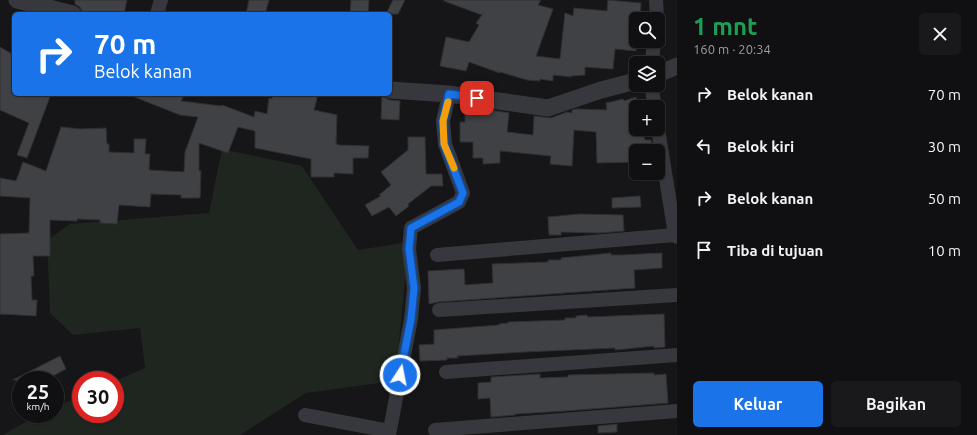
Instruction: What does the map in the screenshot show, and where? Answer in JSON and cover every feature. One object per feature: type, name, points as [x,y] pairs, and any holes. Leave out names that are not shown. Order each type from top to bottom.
[{"type":"street","points":[[17,0],[65,12]]},
{"type":"street","points":[[158,12],[161,0]]},
{"type":"street","points":[[656,0],[657,12]]},
{"type":"street","points":[[665,71],[677,66]]},
{"type":"street","points":[[392,90],[449,94],[548,108],[601,90],[629,83]]},
{"type":"street","points":[[305,415],[389,433],[411,319],[414,288],[409,249],[411,228],[459,202],[463,193],[444,144],[443,121],[449,94]]},
{"type":"street","points":[[436,255],[676,236],[672,189],[660,136]]},
{"type":"street","points":[[439,310],[677,295]]},
{"type":"street","points":[[446,372],[677,355]]},
{"type":"street","points":[[435,430],[677,411]]},
{"type":"shaded area","points":[[222,149],[302,166],[358,250],[409,242],[395,381],[306,393],[240,435],[3,435],[24,423],[64,423],[64,403],[72,400],[72,423],[124,423],[124,377],[145,368],[140,328],[73,335],[50,313],[47,240],[70,224],[209,213]]},
{"type":"building","points":[[75,0],[127,0],[124,12],[82,12],[80,7],[75,4]]},
{"type":"building","points":[[249,0],[269,0],[266,12],[246,12]]},
{"type":"building","points":[[351,0],[369,0],[368,12],[350,12]]},
{"type":"building","points":[[393,0],[405,0],[398,14],[387,12]]},
{"type":"building","points":[[541,0],[538,5],[553,9],[536,56],[560,59],[565,13],[573,16],[574,8],[607,11],[608,0],[641,3],[640,12],[629,12],[629,48],[636,48],[636,51],[615,49],[613,69],[585,67],[585,75],[571,77],[553,75],[553,81],[540,79],[540,81],[527,80],[500,73],[469,62],[466,71],[440,66],[446,37],[469,42],[479,25],[476,23],[482,15],[444,1]]},
{"type":"building","points":[[0,47],[12,54],[12,96],[50,96],[27,158],[17,155],[29,123],[0,110]]},
{"type":"building","points":[[132,96],[181,96],[183,97],[181,101],[222,105],[254,117],[255,111],[267,114],[269,98],[272,99],[272,96],[318,96],[314,110],[337,115],[336,144],[369,146],[368,158],[353,158],[353,174],[334,173],[334,177],[311,177],[311,159],[255,148],[255,131],[238,127],[228,153],[199,143],[199,171],[201,171],[200,198],[181,198],[181,195],[151,194],[150,207],[119,205],[117,224],[100,223],[100,220],[50,220],[50,256],[33,256],[34,276],[31,276],[32,300],[37,300],[36,316],[0,314],[0,234],[29,233],[30,198],[0,196],[0,178],[16,181],[23,162],[46,171],[61,127],[81,129],[106,128],[109,152],[134,153],[134,139],[146,139],[145,154],[150,154],[149,170],[184,172],[185,152],[198,117],[180,115]]},
{"type":"building","points":[[382,96],[389,100],[400,101],[399,120],[381,119]]},
{"type":"building","points":[[636,97],[636,100],[629,100],[629,136],[644,136],[645,140],[651,140],[652,144],[629,144],[629,162],[597,163],[596,132],[574,130],[572,166],[550,164],[551,156],[500,151],[500,163],[483,164],[483,158],[473,158],[473,142],[460,142],[460,122],[465,122],[465,106],[509,113],[507,132],[533,135],[534,116],[551,118],[567,112],[572,113],[572,110],[576,109],[607,110],[606,103],[623,99],[624,101]]},
{"type":"building","points":[[408,137],[425,137],[426,174],[442,174],[443,186],[431,186],[408,204],[409,206],[396,216],[389,207],[372,216],[365,205],[381,196],[379,195],[391,185],[381,172],[408,150]]},
{"type":"building","points":[[640,196],[641,207],[612,208],[612,198]]},
{"type":"building","points":[[580,214],[623,215],[624,231],[599,233],[561,232],[561,235],[549,235],[548,217]]},
{"type":"building","points":[[611,253],[611,255],[621,255],[662,253],[662,268],[634,270],[635,288],[438,302],[429,304],[428,271],[464,269],[465,285],[493,283],[492,264],[548,262],[548,260],[561,260],[561,258]]},
{"type":"building","points":[[664,314],[665,347],[654,348],[654,346],[615,350],[615,348],[525,352],[457,356],[458,358],[447,358],[447,360],[420,361],[419,345],[434,344],[434,330],[499,325],[508,322],[565,320],[565,318],[576,318],[576,316],[587,315],[587,317]]},
{"type":"building","points":[[60,356],[66,369],[62,371],[31,371]]},
{"type":"building","points":[[654,373],[654,375],[666,374],[668,403],[491,417],[490,398],[478,399],[478,383],[491,382],[491,377],[540,374],[540,378],[568,377],[568,375]]},
{"type":"building","points":[[617,424],[617,432],[598,433],[598,426]]},
{"type":"slow traffic","points":[[448,102],[443,121],[444,144],[454,168]]},
{"type":"route","points":[[400,375],[411,319],[414,288],[409,249],[411,228],[459,202],[463,193],[444,144],[443,121],[449,94],[477,98]]}]
